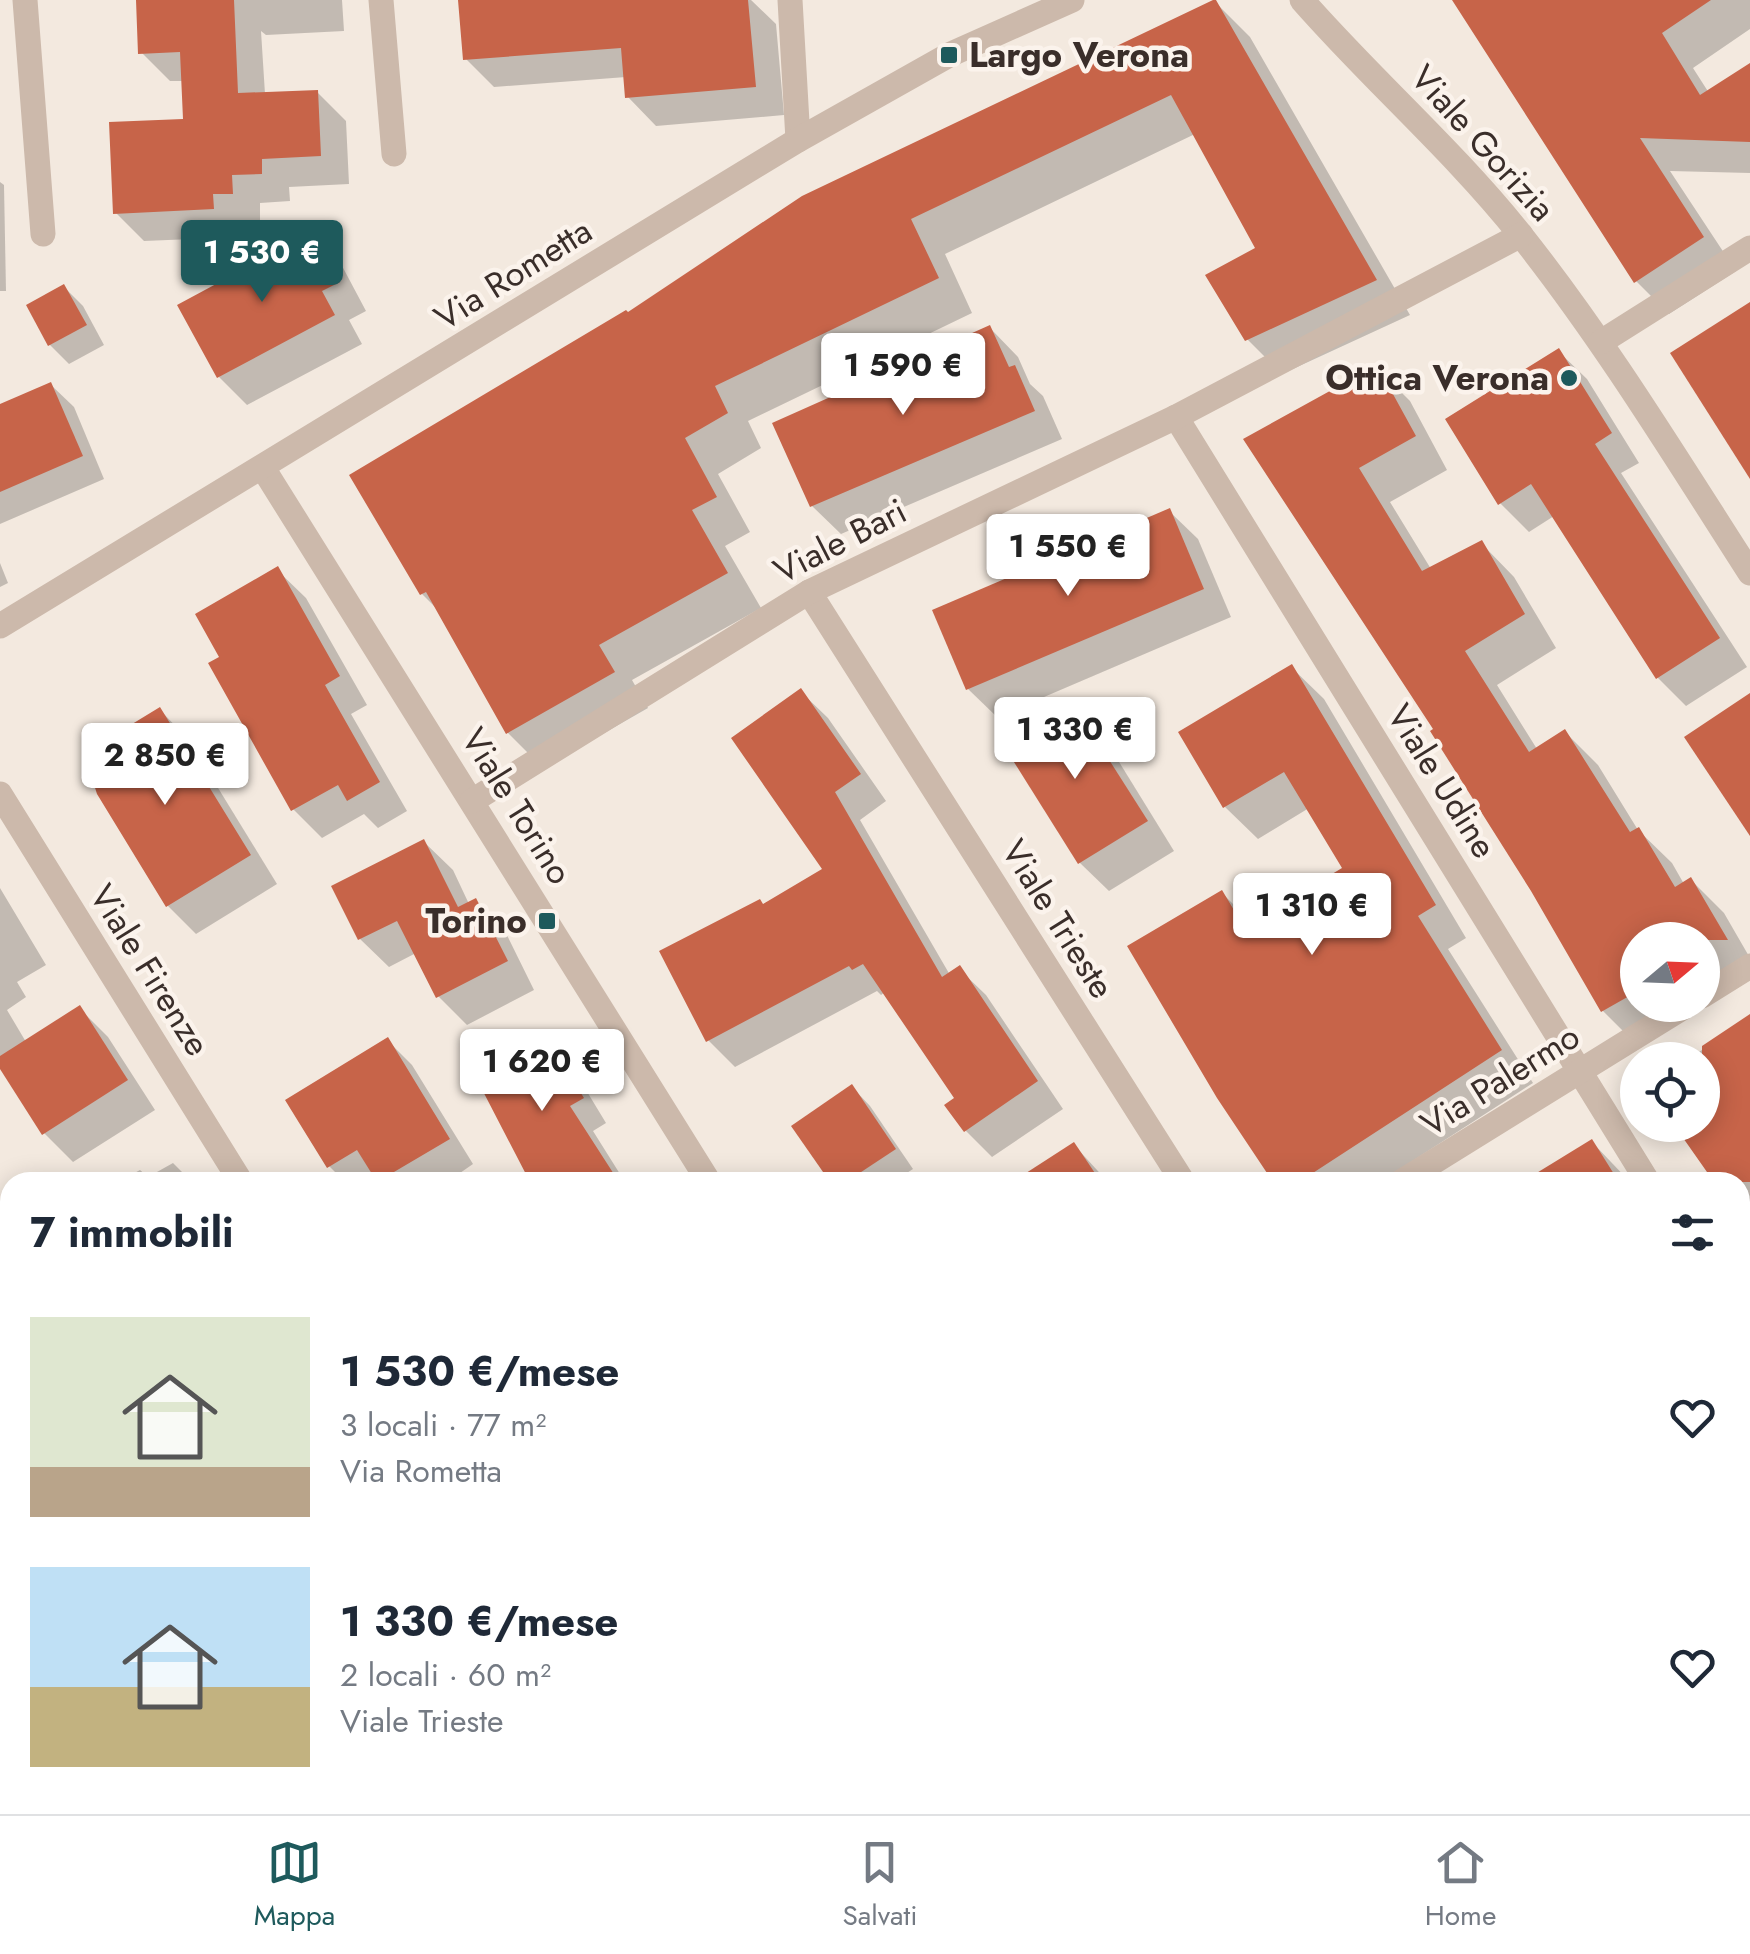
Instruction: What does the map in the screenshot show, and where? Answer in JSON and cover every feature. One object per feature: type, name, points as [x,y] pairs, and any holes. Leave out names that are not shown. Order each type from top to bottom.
[{"type":"street","points":[[25,0],[43,234]]},
{"type":"street","points":[[382,0],[394,154]]},
{"type":"street","points":[[790,0],[798,140]]},
{"type":"street","name":"Via Rometta","points":[[0,626],[798,140],[949,55],[1072,0]]},
{"type":"street","name":"Viale Gorizia","points":[[1302,0],[1478,183],[1520,235],[1602,342],[1750,573]]},
{"type":"street","name":"Viale Bari","points":[[472,801],[809,592],[1176,417],[1520,235]]},
{"type":"street","points":[[1602,342],[1750,248]]},
{"type":"street","name":"Viale Udine","points":[[1176,417],[1642,1172]]},
{"type":"street","name":"Viale Torino","points":[[263,468],[703,1172]]},
{"type":"street","name":"Viale Trieste","points":[[809,592],[1177,1172]]},
{"type":"street","name":"Viale Firenze","points":[[0,794],[235,1172]]},
{"type":"street","points":[[1720,985],[1750,966]]},
{"type":"street","name":"Via Palermo","points":[[1416,1172],[1661,1022]]},
{"type":"building","points":[[136,0],[234,0],[238,93],[318,90],[321,156],[262,159],[262,174],[232,175],[233,194],[213,194],[214,209],[113,214],[109,122],[183,119],[180,52],[138,54]]},
{"type":"building","points":[[458,0],[748,0],[756,87],[625,98],[621,48],[463,60]]},
{"type":"building","points":[[1213,0],[1377,280],[1245,341],[1205,275],[1255,248],[1171,95],[911,219],[939,278],[715,386],[728,413],[685,438],[717,497],[692,510],[728,573],[599,645],[615,672],[506,734],[426,592],[420,595],[349,475],[628,312],[802,196]]},
{"type":"building","points":[[1452,0],[1711,0],[1662,33],[1700,95],[1750,63],[1750,142],[1640,138],[1704,237],[1634,283]]},
{"type":"building","points":[[313,232],[340,282],[322,291],[335,315],[217,378],[177,305]]},
{"type":"building","points":[[64,284],[87,325],[48,346],[26,305]]},
{"type":"building","points":[[1750,302],[1750,479],[1670,353]]},
{"type":"building","points":[[990,325],[1009,367],[1015,365],[1035,411],[810,507],[772,423],[864,382],[871,391],[948,356],[943,346]]},
{"type":"building","points":[[1559,348],[1612,433],[1595,444],[1720,638],[1656,679],[1531,484],[1498,505],[1445,419]]},
{"type":"building","points":[[1377,365],[1416,436],[1359,468],[1422,571],[1482,540],[1525,614],[1465,651],[1529,752],[1565,729],[1630,832],[1639,827],[1675,887],[1691,877],[1717,922],[1620,922],[1620,1001],[1601,1012],[1531,891],[1430,731],[1433,729],[1243,439]]},
{"type":"building","points":[[51,382],[83,456],[0,492],[0,404]]},
{"type":"building","points":[[1170,508],[1204,589],[966,690],[932,610]]},
{"type":"building","points":[[278,566],[340,676],[325,685],[380,782],[347,801],[338,785],[291,811],[208,663],[219,657],[195,614]]},
{"type":"building","points":[[1292,664],[1436,905],[1418,916],[1502,1050],[1314,1172],[1266,1172],[1217,1098],[1127,946],[1222,890],[1244,927],[1342,868],[1284,772],[1223,808],[1178,732]]},
{"type":"building","points":[[801,688],[861,774],[835,792],[942,977],[960,965],[1038,1081],[964,1132],[944,1105],[954,1098],[863,964],[852,970],[849,966],[706,1042],[659,951],[760,899],[763,904],[822,869],[731,738]]},
{"type":"building","points":[[1750,693],[1750,836],[1684,737]]},
{"type":"building","points":[[1071,700],[1148,821],[1078,864],[1002,743]]},
{"type":"building","points":[[160,707],[251,855],[166,907],[97,794],[88,766],[107,754],[101,743]]},
{"type":"building","points":[[424,839],[458,907],[476,898],[508,961],[436,998],[397,921],[358,940],[331,886]]},
{"type":"building","points":[[80,1005],[128,1080],[42,1135],[0,1069],[0,1056]]},
{"type":"building","points":[[1750,1014],[1750,1172],[1707,1172],[1686,1142],[1720,1142],[1720,1042],[1708,1042]]},
{"type":"building","points":[[542,1030],[584,1098],[570,1106],[613,1172],[525,1172],[473,1072]]},
{"type":"building","points":[[388,1037],[450,1139],[394,1172],[371,1172],[357,1150],[327,1168],[285,1100]]},
{"type":"building","points":[[852,1084],[896,1149],[861,1172],[823,1172],[791,1126]]},
{"type":"building","points":[[1592,1139],[1613,1172],[1538,1172]]},
{"type":"building","points":[[1074,1142],[1094,1172],[1028,1172]]},
{"type":"place","name":"Largo Verona","points":[[949,55]]},
{"type":"place","name":"Ottica Verona","points":[[1569,378]]},
{"type":"place","name":"Torino","points":[[547,921]]}]
